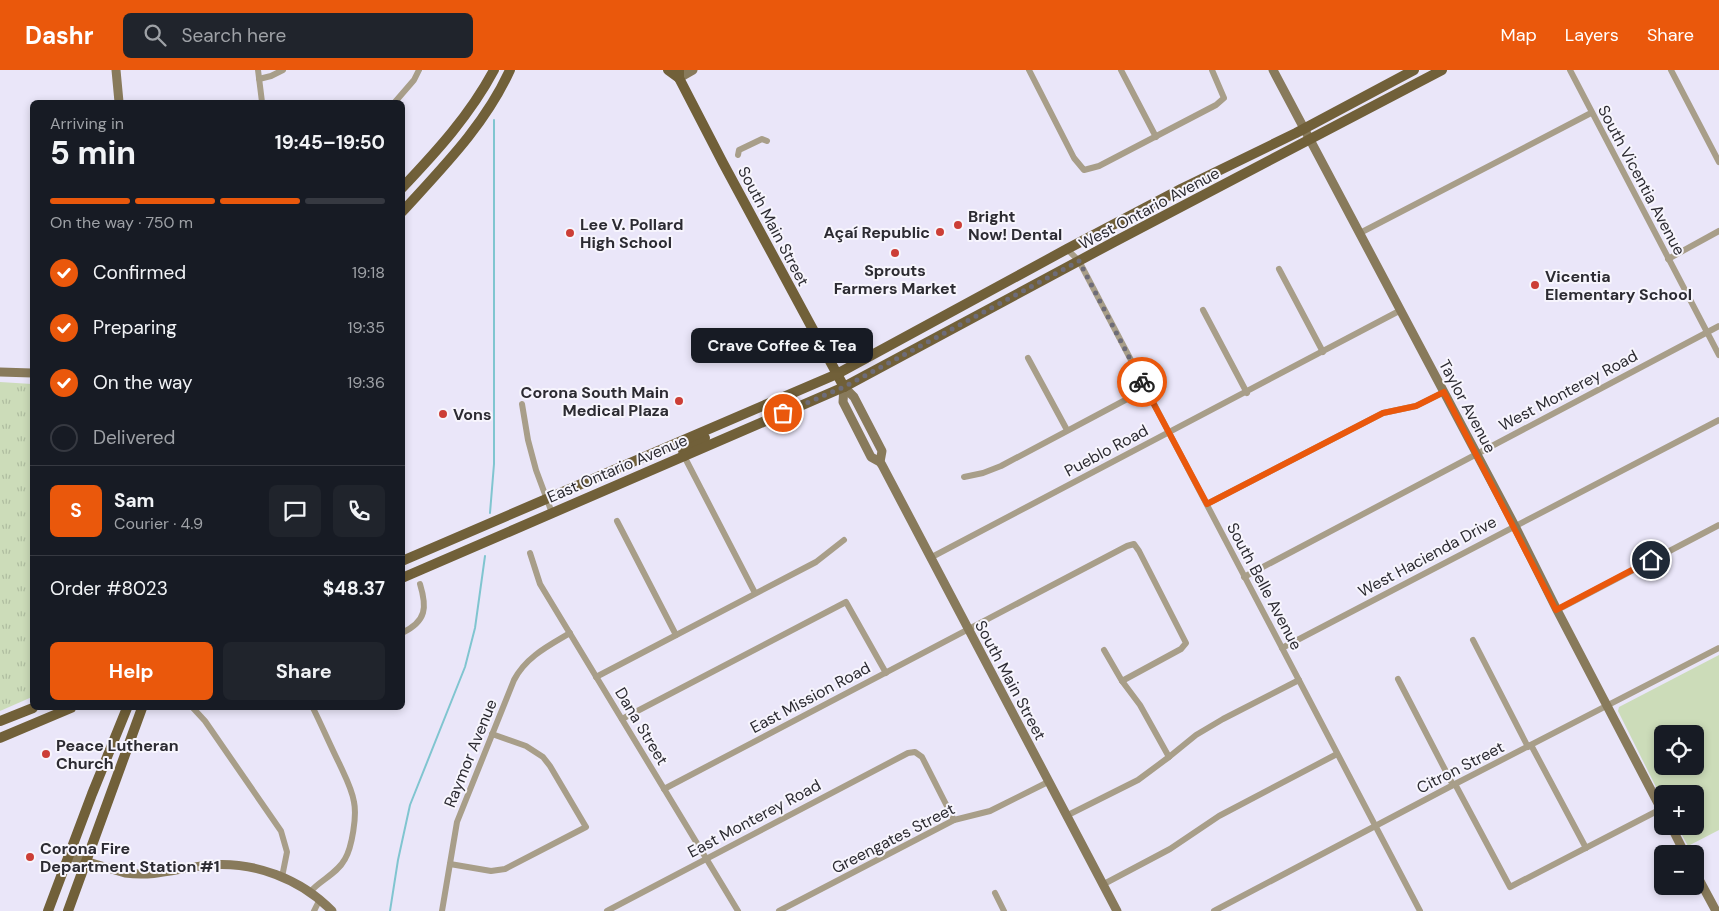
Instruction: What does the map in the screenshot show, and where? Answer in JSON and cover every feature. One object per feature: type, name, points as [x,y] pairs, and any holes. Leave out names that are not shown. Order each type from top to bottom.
[{"type":"main road","points":[[405,185],[446,141],[477,100],[494,70]]},
{"type":"main road","points":[[405,209],[470,136],[490,108],[510,70]]},
{"type":"main road","name":"South Main Street","points":[[668,70],[679,74],[714,146],[844,387]]},
{"type":"main road","name":"West Ontario Avenue","points":[[837,374],[1067,249],[1414,70]]},
{"type":"main road","name":"West Ontario Avenue","points":[[844,387],[1442,70]]},
{"type":"main road","name":"East Ontario Avenue","points":[[405,560],[837,374]]},
{"type":"main road","name":"East Ontario Avenue","points":[[405,577],[844,387]]},
{"type":"main road","points":[[684,456],[683,450],[688,445],[733,425],[756,409]]},
{"type":"main road","points":[[0,721],[30,709]]},
{"type":"main road","points":[[0,738],[66,710]]},
{"type":"main road","points":[[118,710],[120,726]]},
{"type":"main road","points":[[48,911],[126,710]]},
{"type":"main road","points":[[68,911],[141,710]]},
{"type":"street","points":[[116,70],[119,100]]},
{"type":"street","points":[[258,70],[262,100]]},
{"type":"street","points":[[259,79],[283,70]]},
{"type":"street","points":[[397,100],[414,80],[419,70]]},
{"type":"street","points":[[679,74],[693,70]]},
{"type":"street","points":[[1029,70],[1074,158],[1084,170],[1099,166],[1216,105],[1224,98],[1212,70]]},
{"type":"street","points":[[1121,70],[1156,137]]},
{"type":"street","name":"Taylor Avenue","points":[[1273,70],[1515,526],[1556,610],[1654,795]]},
{"type":"street","name":"South Vicentia Avenue","points":[[1570,70],[1719,355]]},
{"type":"street","points":[[1671,70],[1719,162]]},
{"type":"street","points":[[1360,233],[1591,113]]},
{"type":"street","points":[[738,155],[739,150],[762,139],[767,141]]},
{"type":"street","points":[[1668,259],[1719,232]]},
{"type":"street","name":"South Belle Avenue","points":[[1067,249],[1079,261],[1420,911]]},
{"type":"street","points":[[1279,269],[1323,352]]},
{"type":"street","points":[[1203,310],[1247,393]]},
{"type":"street","name":"Pueblo Road","points":[[930,558],[1247,393],[1401,310]]},
{"type":"street","name":"West Monterey Road","points":[[1244,577],[1719,326]]},
{"type":"street","points":[[1028,358],[1067,430]]},
{"type":"street","points":[[0,372],[30,373]]},
{"type":"street","name":"South Main Street","points":[[844,387],[854,397],[882,451],[880,462],[1116,911]]},
{"type":"street","points":[[964,477],[983,473],[1000,466],[1146,389]]},
{"type":"street","points":[[1207,504],[1383,413],[1416,406],[1444,392]]},
{"type":"street","points":[[522,404],[528,440],[552,513]]},
{"type":"street","name":"West Hacienda Drive","points":[[1282,648],[1719,420]]},
{"type":"street","points":[[684,456],[755,593]]},
{"type":"street","points":[[617,521],[676,635]]},
{"type":"street","points":[[1556,610],[1719,525]]},
{"type":"street","points":[[596,676],[816,562],[844,540]]},
{"type":"street","name":"East Mission Road","points":[[664,789],[1134,544],[1140,551],[1186,643],[1180,649],[1122,681]]},
{"type":"street","name":"Dana Street","points":[[530,553],[540,584],[738,911]]},
{"type":"street","points":[[405,631],[414,626],[425,609],[425,599],[420,584]]},
{"type":"street","points":[[622,719],[846,602],[886,673]]},
{"type":"street","name":"Raymor Avenue","points":[[442,911],[457,822],[520,669],[532,657],[570,633]]},
{"type":"street","points":[[1473,640],[1586,848]]},
{"type":"street","name":"Citron Street","points":[[1214,911],[1454,784],[1719,648]]},
{"type":"street","points":[[1104,650],[1122,681],[1140,705],[1169,757]]},
{"type":"street","points":[[1398,679],[1510,887],[1654,814]]},
{"type":"street","points":[[1066,816],[1138,780],[1196,735],[1299,680]]},
{"type":"street","points":[[195,710],[281,831],[288,852],[282,877]]},
{"type":"street","points":[[310,892],[316,885],[332,875],[346,859],[355,810],[347,781],[314,710]]},
{"type":"street","points":[[450,864],[491,871],[505,869],[586,827],[550,766],[542,757],[526,746],[492,734]]},
{"type":"street","name":"East Monterey Road","points":[[607,911],[908,753],[915,752],[922,757],[954,820]]},
{"type":"street","points":[[1102,884],[1170,849],[1219,816],[1337,754]]},
{"type":"street","name":"Greengates Street","points":[[779,911],[954,820],[990,812],[1048,782]]},
{"type":"street","points":[[68,856],[134,874],[159,874],[208,865],[257,869],[282,877],[310,892],[332,911]]},
{"type":"street","points":[[1704,889],[1716,911]]},
{"type":"street","points":[[995,893],[1004,911]]},
{"type":"street","points":[[314,911],[320,899]]},
{"type":"green space","points":[[0,382],[30,384],[30,698],[0,711]]},
{"type":"green space","points":[[1719,655],[1719,830],[1687,845],[1682,835],[1704,835],[1704,785],[1655,785],[1618,711],[1619,707]]},
{"type":"waterway","points":[[490,513],[494,464],[494,120]]},
{"type":"waterway","points":[[390,911],[398,860],[410,805],[465,667],[475,628],[485,556]]},
{"type":"way so far","points":[[783,413],[844,387],[1079,261],[1142,382]]},
{"type":"place","name":"Bright Now! Dental","points":[[958,225]]},
{"type":"place","name":"Açaí Republic","points":[[940,232]]},
{"type":"place","name":"Lee V. Pollard High School","points":[[570,233]]},
{"type":"place","name":"Sprouts Farmers Market","points":[[895,253]]},
{"type":"place","name":"Vicentia Elementary School","points":[[1535,285]]},
{"type":"place","name":"Corona South Main Medical Plaza","points":[[679,401]]},
{"type":"place","name":"Crave Coffee & Tea","points":[[783,413]]},
{"type":"place","name":"Vons","points":[[443,414]]},
{"type":"place","name":"Peace Lutheran Church","points":[[46,754]]},
{"type":"place","name":"Corona Fire Department Station #1","points":[[30,857]]},
{"type":"route","points":[[1142,382],[1207,504],[1383,413],[1416,406],[1444,392],[1515,526],[1556,610],[1651,560]]}]
